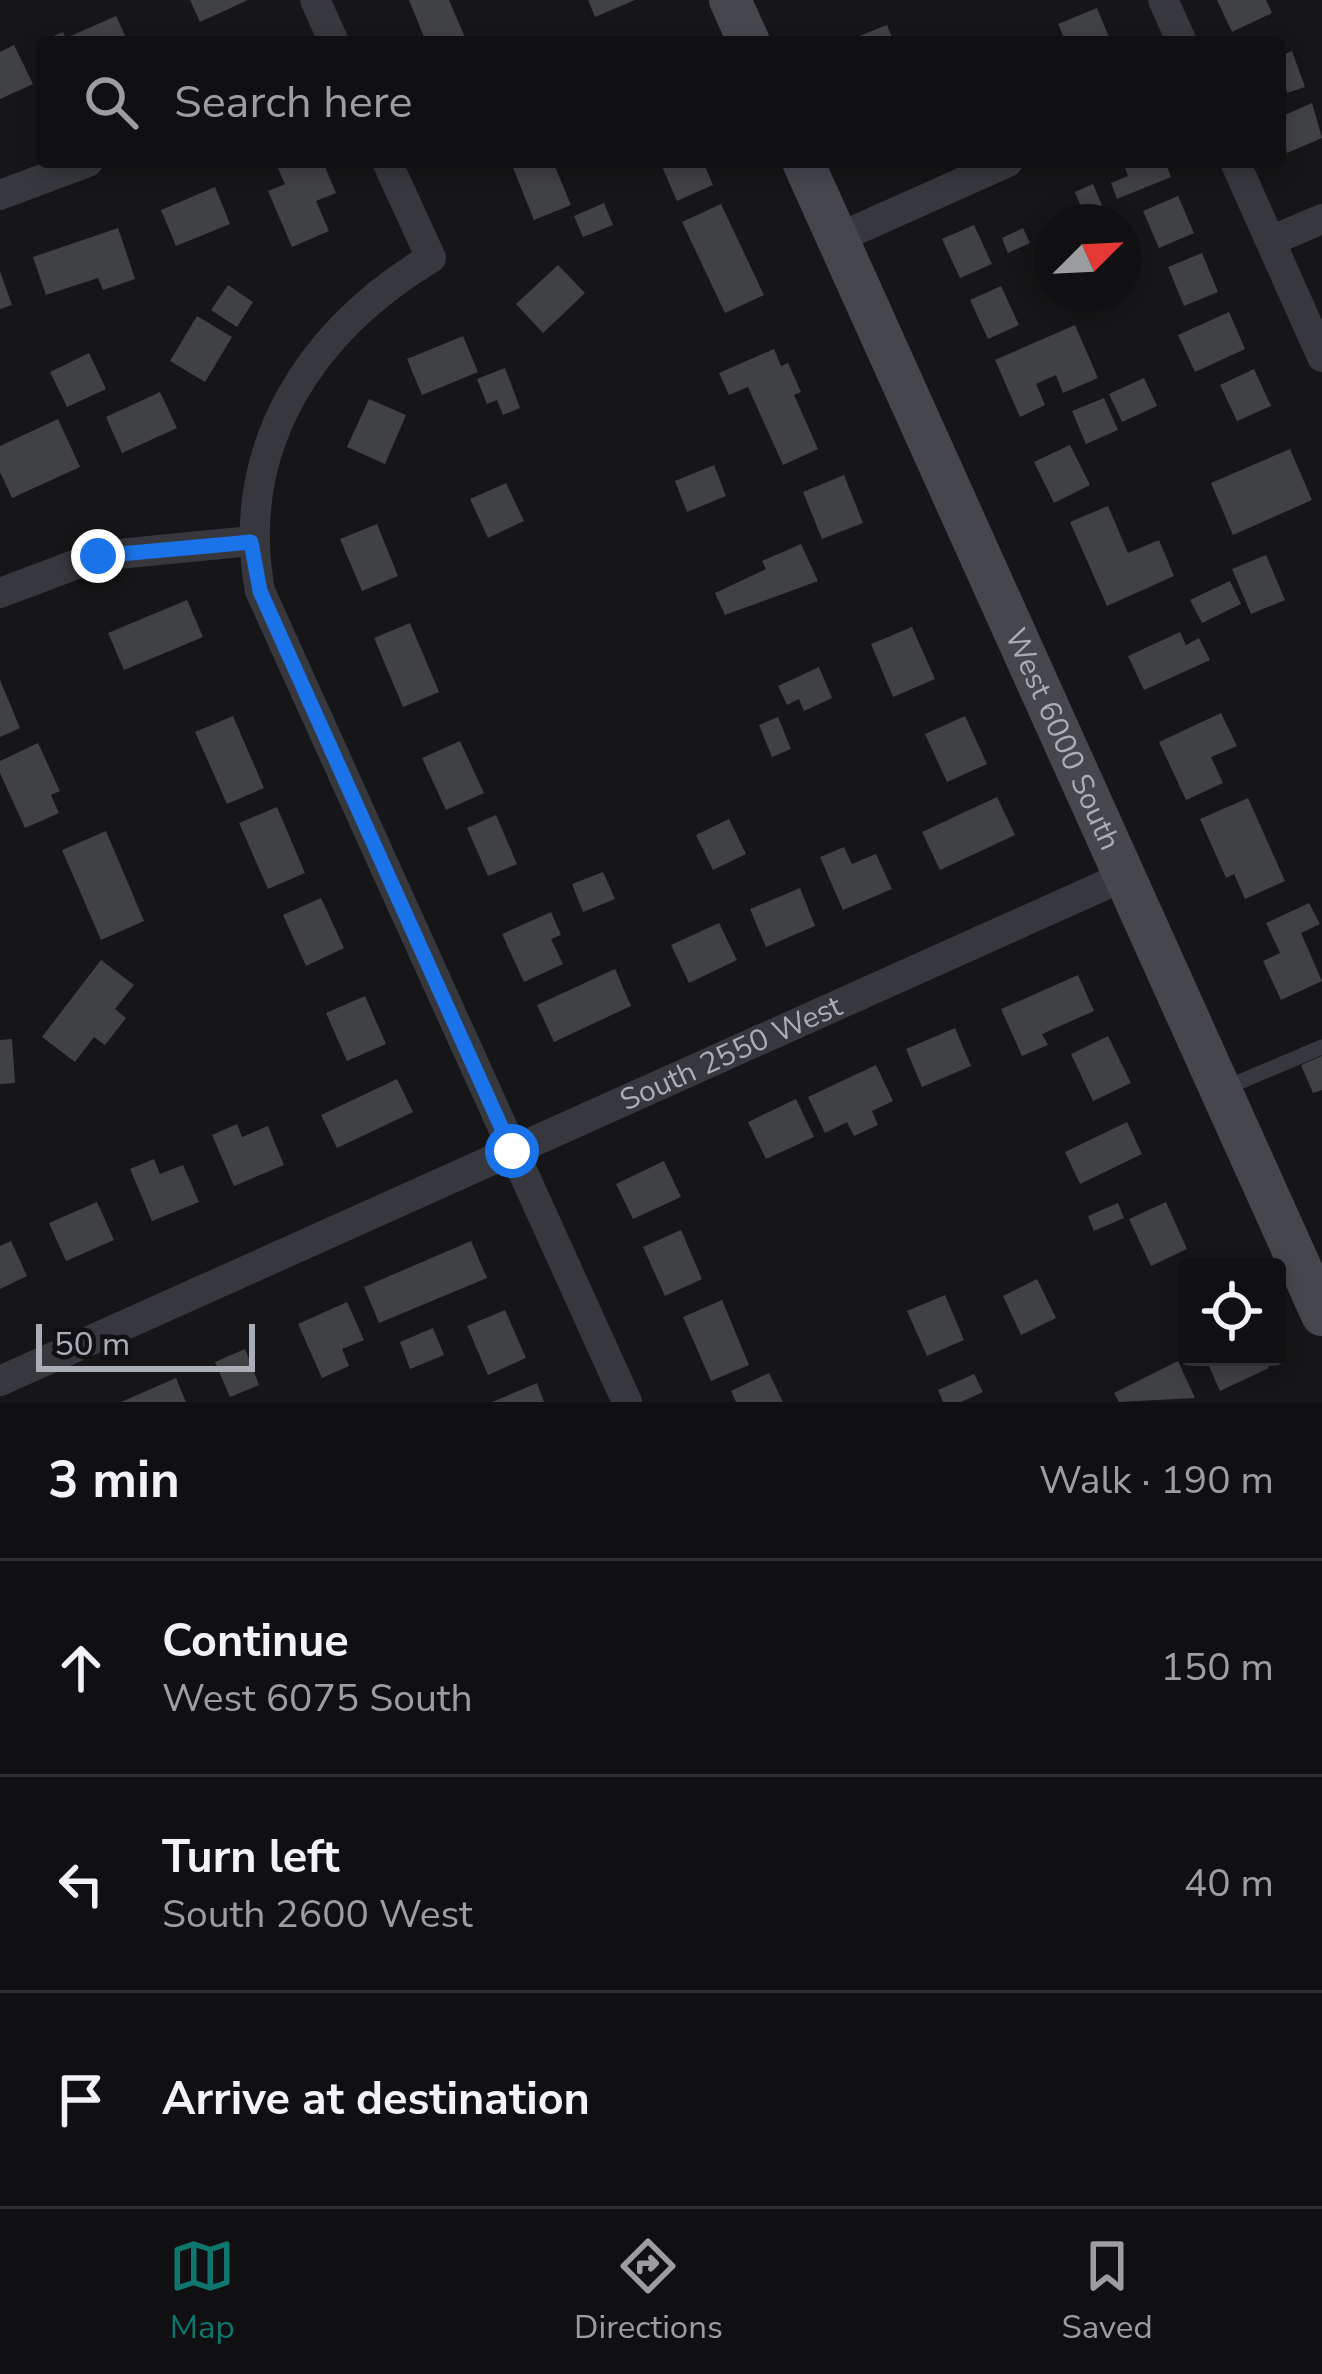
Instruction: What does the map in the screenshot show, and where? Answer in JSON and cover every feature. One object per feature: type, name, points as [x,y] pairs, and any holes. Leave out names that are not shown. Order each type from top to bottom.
[{"type":"street","points":[[315,0],[331,36]]},
{"type":"street","points":[[730,0],[746,36]]},
{"type":"street","points":[[1163,0],[1179,36]]},
{"type":"street","points":[[0,195],[72,168]]},
{"type":"street","points":[[391,168],[431,259],[376,291],[315,357],[275,421],[251,542],[260,591],[627,1402]]},
{"type":"street","name":"West 6000 South","points":[[806,168],[1322,1315]]},
{"type":"street","points":[[838,238],[994,168]]},
{"type":"street","points":[[1238,168],[1322,357]]},
{"type":"street","points":[[1270,242],[1322,218]]},
{"type":"street","points":[[0,593],[98,556],[251,542]]},
{"type":"street","name":"South 2550 West","points":[[0,1381],[1125,876]]},
{"type":"lane","points":[[1220,1090],[1322,1047]]},
{"type":"building","points":[[190,0],[248,0],[200,22]]},
{"type":"building","points":[[409,0],[449,0],[464,36],[424,36]]},
{"type":"building","points":[[588,0],[635,0],[595,17]]},
{"type":"building","points":[[1217,0],[1266,0],[1272,13],[1232,32]]},
{"type":"building","points":[[1097,8],[1109,36],[1063,36],[1058,24]]},
{"type":"building","points":[[116,16],[125,36],[71,36]]},
{"type":"building","points":[[887,25],[892,36],[859,36]]},
{"type":"building","points":[[14,45],[33,84],[0,99],[0,52]]},
{"type":"building","points":[[1292,51],[1305,87],[1287,93],[1286,88],[1286,54]]},
{"type":"building","points":[[1312,103],[1322,138],[1287,153],[1286,114]]},
{"type":"building","points":[[278,168],[326,168],[336,193],[316,201],[329,231],[292,247],[268,191],[285,184]]},
{"type":"building","points":[[513,168],[556,168],[571,205],[534,220]]},
{"type":"building","points":[[663,168],[706,168],[713,185],[677,201]]},
{"type":"building","points":[[1125,168],[1167,168],[1171,177],[1117,199],[1111,183],[1128,176]]},
{"type":"building","points":[[1093,184],[1101,204],[1080,204],[1075,192]]},
{"type":"building","points":[[215,187],[230,224],[176,246],[161,210]]},
{"type":"building","points":[[1178,196],[1194,233],[1159,248],[1143,211]]},
{"type":"building","points":[[604,203],[613,225],[583,237],[574,216]]},
{"type":"building","points":[[721,204],[764,295],[725,313],[682,222]]},
{"type":"building","points":[[974,225],[992,264],[960,278],[942,239]]},
{"type":"building","points":[[118,228],[135,279],[103,290],[98,278],[46,295],[33,257]]},
{"type":"building","points":[[1023,228],[1030,243],[1008,253],[1002,238]]},
{"type":"building","points":[[1202,253],[1218,292],[1184,306],[1168,267]]},
{"type":"building","points":[[558,265],[585,293],[543,333],[516,304]]},
{"type":"building","points":[[0,271],[12,305],[0,309]]},
{"type":"building","points":[[228,285],[253,302],[237,327],[211,310]]},
{"type":"building","points":[[1001,286],[1019,325],[988,339],[970,300]]},
{"type":"building","points":[[1229,312],[1245,349],[1195,372],[1178,335]]},
{"type":"building","points":[[197,316],[232,337],[205,382],[170,361]]},
{"type":"building","points":[[1075,325],[1098,378],[1063,393],[1056,375],[1036,384],[1045,405],[1020,417],[995,360]]},
{"type":"building","points":[[463,336],[478,372],[422,395],[407,359]]},
{"type":"building","points":[[774,349],[781,366],[788,363],[801,392],[794,395],[818,449],[783,465],[748,387],[729,395],[719,373]]},
{"type":"building","points":[[89,353],[106,389],[67,407],[50,372]]},
{"type":"building","points":[[505,368],[520,408],[503,415],[497,400],[487,404],[477,379]]},
{"type":"building","points":[[1254,369],[1271,406],[1237,421],[1220,385]]},
{"type":"building","points":[[1144,378],[1157,406],[1122,422],[1109,394]]},
{"type":"building","points":[[160,392],[177,428],[122,453],[106,417]]},
{"type":"building","points":[[1104,398],[1118,430],[1086,444],[1072,411]]},
{"type":"building","points":[[369,399],[406,415],[385,464],[347,447]]},
{"type":"building","points":[[58,419],[80,467],[12,498],[0,472],[0,446]]},
{"type":"building","points":[[1070,445],[1090,485],[1054,503],[1034,462]]},
{"type":"building","points":[[1290,449],[1312,500],[1233,535],[1211,483]]},
{"type":"building","points":[[714,465],[726,496],[687,512],[675,481]]},
{"type":"building","points":[[844,475],[863,523],[822,539],[803,492]]},
{"type":"building","points":[[506,483],[524,521],[488,538],[470,499]]},
{"type":"building","points":[[1108,506],[1128,553],[1159,540],[1174,576],[1107,606],[1070,522]]},
{"type":"building","points":[[377,524],[398,576],[362,591],[340,539]]},
{"type":"building","points":[[801,544],[818,581],[725,615],[715,593],[766,569],[762,561]]},
{"type":"building","points":[[1266,555],[1285,600],[1251,614],[1232,569]]},
{"type":"building","points":[[1230,581],[1241,604],[1202,623],[1190,600]]},
{"type":"building","points":[[187,600],[203,637],[124,670],[108,633]]},
{"type":"building","points":[[410,623],[439,692],[403,707],[374,638]]},
{"type":"building","points":[[912,627],[935,679],[893,697],[871,644]]},
{"type":"building","points":[[1180,632],[1186,645],[1199,638],[1210,660],[1144,690],[1128,656]]},
{"type":"building","points":[[819,667],[832,698],[804,711],[799,699],[787,705],[778,686]]},
{"type":"building","points":[[0,680],[20,728],[0,737]]},
{"type":"building","points":[[1221,713],[1237,746],[1211,757],[1223,783],[1186,800],[1159,742]]},
{"type":"building","points":[[233,716],[264,788],[227,804],[195,732]]},
{"type":"building","points":[[965,716],[987,764],[947,782],[925,734]]},
{"type":"building","points":[[778,717],[791,749],[772,757],[759,725]]},
{"type":"building","points":[[460,741],[484,793],[446,810],[422,758]]},
{"type":"building","points":[[38,743],[60,791],[51,795],[59,813],[25,828],[0,773],[0,761]]},
{"type":"building","points":[[997,797],[1015,835],[940,870],[922,832]]},
{"type":"building","points":[[1248,798],[1285,881],[1245,899],[1234,874],[1226,878],[1200,819]]},
{"type":"building","points":[[277,807],[305,873],[268,889],[239,823]]},
{"type":"building","points":[[496,815],[517,864],[488,876],[467,828]]},
{"type":"building","points":[[729,819],[746,854],[713,870],[696,835]]},
{"type":"building","points":[[106,831],[144,921],[101,940],[62,850]]},
{"type":"building","points":[[844,847],[852,864],[876,854],[892,889],[843,910],[820,857]]},
{"type":"building","points":[[603,872],[615,899],[583,912],[572,884]]},
{"type":"building","points":[[800,888],[815,926],[766,947],[750,909]]},
{"type":"building","points":[[321,898],[344,948],[306,966],[283,915]]},
{"type":"building","points":[[1309,903],[1320,924],[1301,933],[1322,981],[1281,1000],[1263,961],[1280,953],[1266,923]]},
{"type":"building","points":[[551,912],[561,935],[551,939],[563,964],[524,982],[502,934]]},
{"type":"building","points":[[719,923],[737,960],[689,983],[671,945]]},
{"type":"building","points":[[101,960],[134,985],[115,1009],[126,1018],[105,1045],[94,1037],[75,1062],[42,1037]]},
{"type":"building","points":[[615,969],[631,1006],[554,1042],[537,1005]]},
{"type":"building","points":[[1078,975],[1094,1011],[1042,1034],[1048,1045],[1022,1056],[1001,1009]]},
{"type":"building","points":[[365,996],[386,1044],[347,1061],[326,1013]]},
{"type":"building","points":[[955,1028],[971,1066],[922,1087],[906,1049]]},
{"type":"building","points":[[1108,1036],[1131,1083],[1093,1101],[1071,1054]]},
{"type":"building","points":[[12,1039],[15,1083],[0,1084],[0,1040]]},
{"type":"building","points":[[1322,1056],[1322,1090],[1313,1093],[1301,1065]]},
{"type":"building","points":[[876,1065],[893,1101],[872,1111],[878,1125],[854,1136],[847,1122],[825,1133],[808,1097]]},
{"type":"building","points":[[397,1079],[413,1112],[337,1148],[321,1115]]},
{"type":"building","points":[[796,1099],[814,1137],[766,1159],[748,1122]]},
{"type":"building","points":[[1127,1122],[1142,1154],[1080,1184],[1065,1152]]},
{"type":"building","points":[[237,1124],[242,1137],[268,1126],[284,1165],[234,1186],[212,1135]]},
{"type":"building","points":[[154,1159],[160,1174],[183,1165],[199,1202],[152,1221],[130,1169]]},
{"type":"building","points":[[664,1161],[681,1197],[633,1219],[616,1184]]},
{"type":"building","points":[[97,1202],[114,1240],[66,1261],[49,1223]]},
{"type":"building","points":[[1166,1202],[1187,1249],[1151,1266],[1129,1219]]},
{"type":"building","points":[[1118,1203],[1124,1218],[1094,1231],[1088,1216]]},
{"type":"building","points":[[681,1230],[702,1279],[665,1296],[643,1247]]},
{"type":"building","points":[[11,1241],[27,1276],[0,1289],[0,1246]]},
{"type":"building","points":[[471,1241],[487,1278],[379,1323],[364,1287]]},
{"type":"building","points":[[1037,1279],[1056,1318],[1021,1335],[1003,1296]]},
{"type":"building","points":[[945,1295],[964,1340],[927,1356],[907,1311]]},
{"type":"building","points":[[722,1300],[749,1365],[711,1381],[683,1317]]},
{"type":"building","points":[[347,1302],[364,1340],[342,1349],[349,1366],[322,1378],[298,1324]]},
{"type":"building","points":[[505,1310],[526,1358],[488,1375],[467,1326]]},
{"type":"building","points":[[433,1328],[444,1355],[410,1369],[400,1342]]},
{"type":"building","points":[[245,1349],[259,1385],[230,1397],[215,1362]]},
{"type":"building","points":[[1178,1361],[1195,1398],[1119,1402],[1114,1393]]},
{"type":"building","points":[[1209,1366],[1269,1368],[1220,1391]]},
{"type":"building","points":[[769,1373],[783,1402],[736,1402],[731,1391]]},
{"type":"building","points":[[974,1374],[983,1392],[961,1402],[943,1402],[938,1390]]},
{"type":"building","points":[[176,1378],[186,1402],[121,1402]]},
{"type":"building","points":[[537,1383],[544,1402],[492,1402]]},
{"type":"route","points":[[98,556],[251,542],[260,591],[512,1151]]}]
